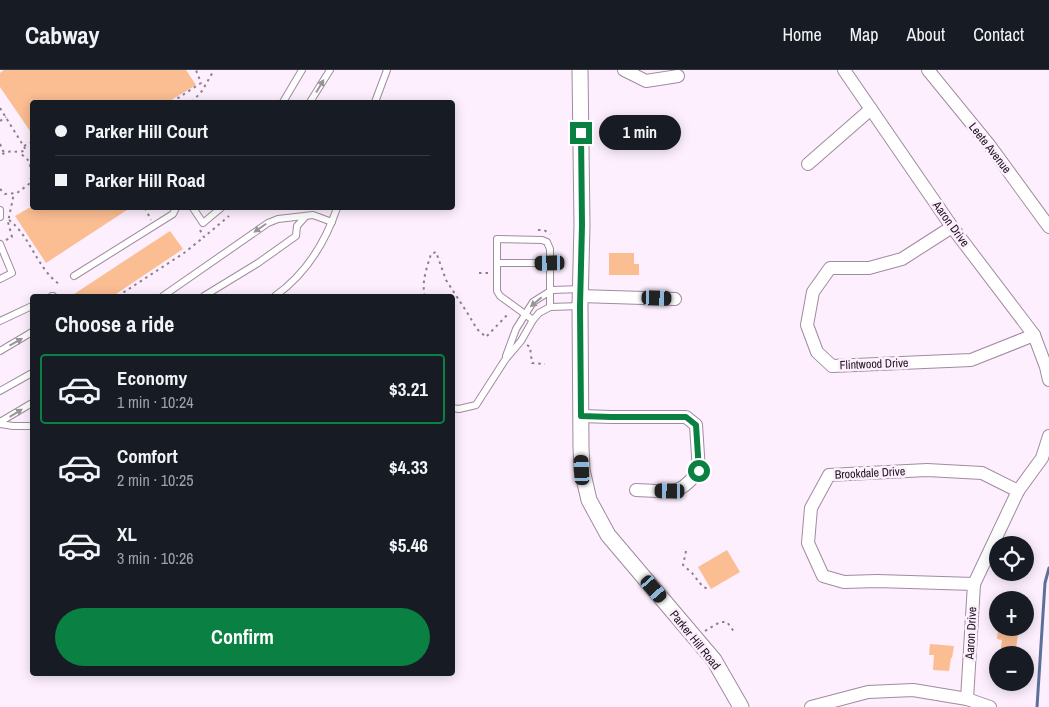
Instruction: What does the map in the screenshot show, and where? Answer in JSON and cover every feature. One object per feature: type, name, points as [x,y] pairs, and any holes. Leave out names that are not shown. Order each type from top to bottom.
[{"type":"street","name":"Parker Hill Road","points":[[580,70],[582,470],[589,500],[608,535],[714,660],[741,707]]},
{"type":"street","points":[[624,70],[646,81],[678,76]]},
{"type":"street","name":"Aaron Drive","points":[[844,70],[952,227],[1034,335],[1049,380]]},
{"type":"street","name":"Leete Avenue","points":[[928,70],[990,146],[1049,227]]},
{"type":"street","points":[[808,164],[871,109]]},
{"type":"street","name":"Flintwood Drive","points":[[952,227],[902,259],[869,268],[830,268],[813,292],[807,325],[817,352],[832,366],[971,360],[1034,335]]},
{"type":"street","points":[[580,297],[675,298]]},
{"type":"street","points":[[581,416],[686,417],[696,425],[699,471],[679,490],[636,490]]},
{"type":"street","name":"Aaron Drive","points":[[968,699],[974,584],[1018,492],[1042,458],[1049,436]]},
{"type":"street","name":"Brookdale Drive","points":[[974,584],[877,581],[844,582],[823,576],[808,543],[811,508],[829,475],[927,470],[982,473],[1018,492]]},
{"type":"street","points":[[811,707],[868,692],[913,690],[968,699],[990,707]]},
{"type":"lane","points":[[284,100],[302,70]]},
{"type":"lane","points":[[311,100],[330,70]]},
{"type":"lane","points":[[376,100],[387,70]]},
{"type":"lane","points":[[0,210],[0,217]]},
{"type":"lane","points":[[74,276],[173,214],[175,210]]},
{"type":"lane","points":[[194,210],[203,223],[219,210]]},
{"type":"lane","points":[[277,294],[298,275],[314,256],[324,240],[336,210]]},
{"type":"lane","points":[[166,294],[268,223],[278,219],[312,215],[332,222]]},
{"type":"lane","points":[[207,294],[258,263],[296,236],[297,226],[306,216]]},
{"type":"lane","points":[[533,320],[500,296],[497,291],[497,239],[542,240],[547,242],[550,249],[550,307]]},
{"type":"lane","points":[[0,244],[12,273],[0,279]]},
{"type":"lane","points":[[497,263],[550,263]]},
{"type":"lane","points":[[505,360],[516,329],[533,302],[552,290],[580,297]]},
{"type":"lane","points":[[455,408],[476,404],[539,313],[550,307],[580,297]]},
{"type":"lane","points":[[0,321],[30,307]]},
{"type":"lane","points":[[0,351],[30,333]]},
{"type":"lane","points":[[0,391],[30,374]]},
{"type":"lane","points":[[0,423],[30,404]]},
{"type":"lane","points":[[0,423],[13,426],[30,426]]},
{"type":"path","points":[[175,100],[202,83],[196,70]]},
{"type":"path","points":[[194,100],[202,91],[214,71],[210,70]]},
{"type":"path","points":[[0,108],[26,150],[20,153]]},
{"type":"path","points":[[0,121],[6,117]]},
{"type":"path","points":[[24,146],[30,143]]},
{"type":"path","points":[[0,144],[4,153]]},
{"type":"path","points":[[0,156],[11,151],[20,153],[30,164]]},
{"type":"path","points":[[0,189],[5,194],[17,193],[29,184],[30,181]]},
{"type":"path","points":[[0,244],[12,237],[8,222],[14,193]]},
{"type":"path","points":[[146,210],[154,226]]},
{"type":"path","points":[[9,220],[17,226],[45,270],[59,284]]},
{"type":"path","points":[[121,294],[184,253],[204,236]]},
{"type":"path","points":[[424,294],[423,289],[427,268],[432,254],[436,252],[446,280],[477,329],[486,337],[514,307]]},
{"type":"path","points":[[479,274],[497,274]]},
{"type":"path","points":[[521,341],[530,347],[532,363],[545,364]]},
{"type":"path","points":[[686,551],[683,565],[704,587],[710,588]]},
{"type":"path","points":[[701,633],[720,622],[727,622],[735,632]]},
{"type":"building","points":[[4,70],[186,70],[196,85],[171,100],[30,100],[30,131],[0,87],[0,73]]},
{"type":"building","points":[[29,208],[30,210],[127,210],[46,263],[15,216]]},
{"type":"building","points":[[170,231],[183,249],[116,294],[74,294]]},
{"type":"building","points":[[609,253],[634,253],[634,264],[639,264],[639,275],[609,275]]},
{"type":"building","points":[[727,550],[740,572],[711,589],[698,567]]},
{"type":"building","points":[[997,636],[1018,636],[1016,646],[1001,646],[1002,640],[997,639]]},
{"type":"building","points":[[930,644],[954,646],[949,671],[933,670],[934,655],[929,655]]},
{"type":"waterway","points":[[1037,707],[1045,583],[1049,568]]},
{"type":"route","points":[[581,133],[581,416],[686,417],[696,425],[699,471]]}]
